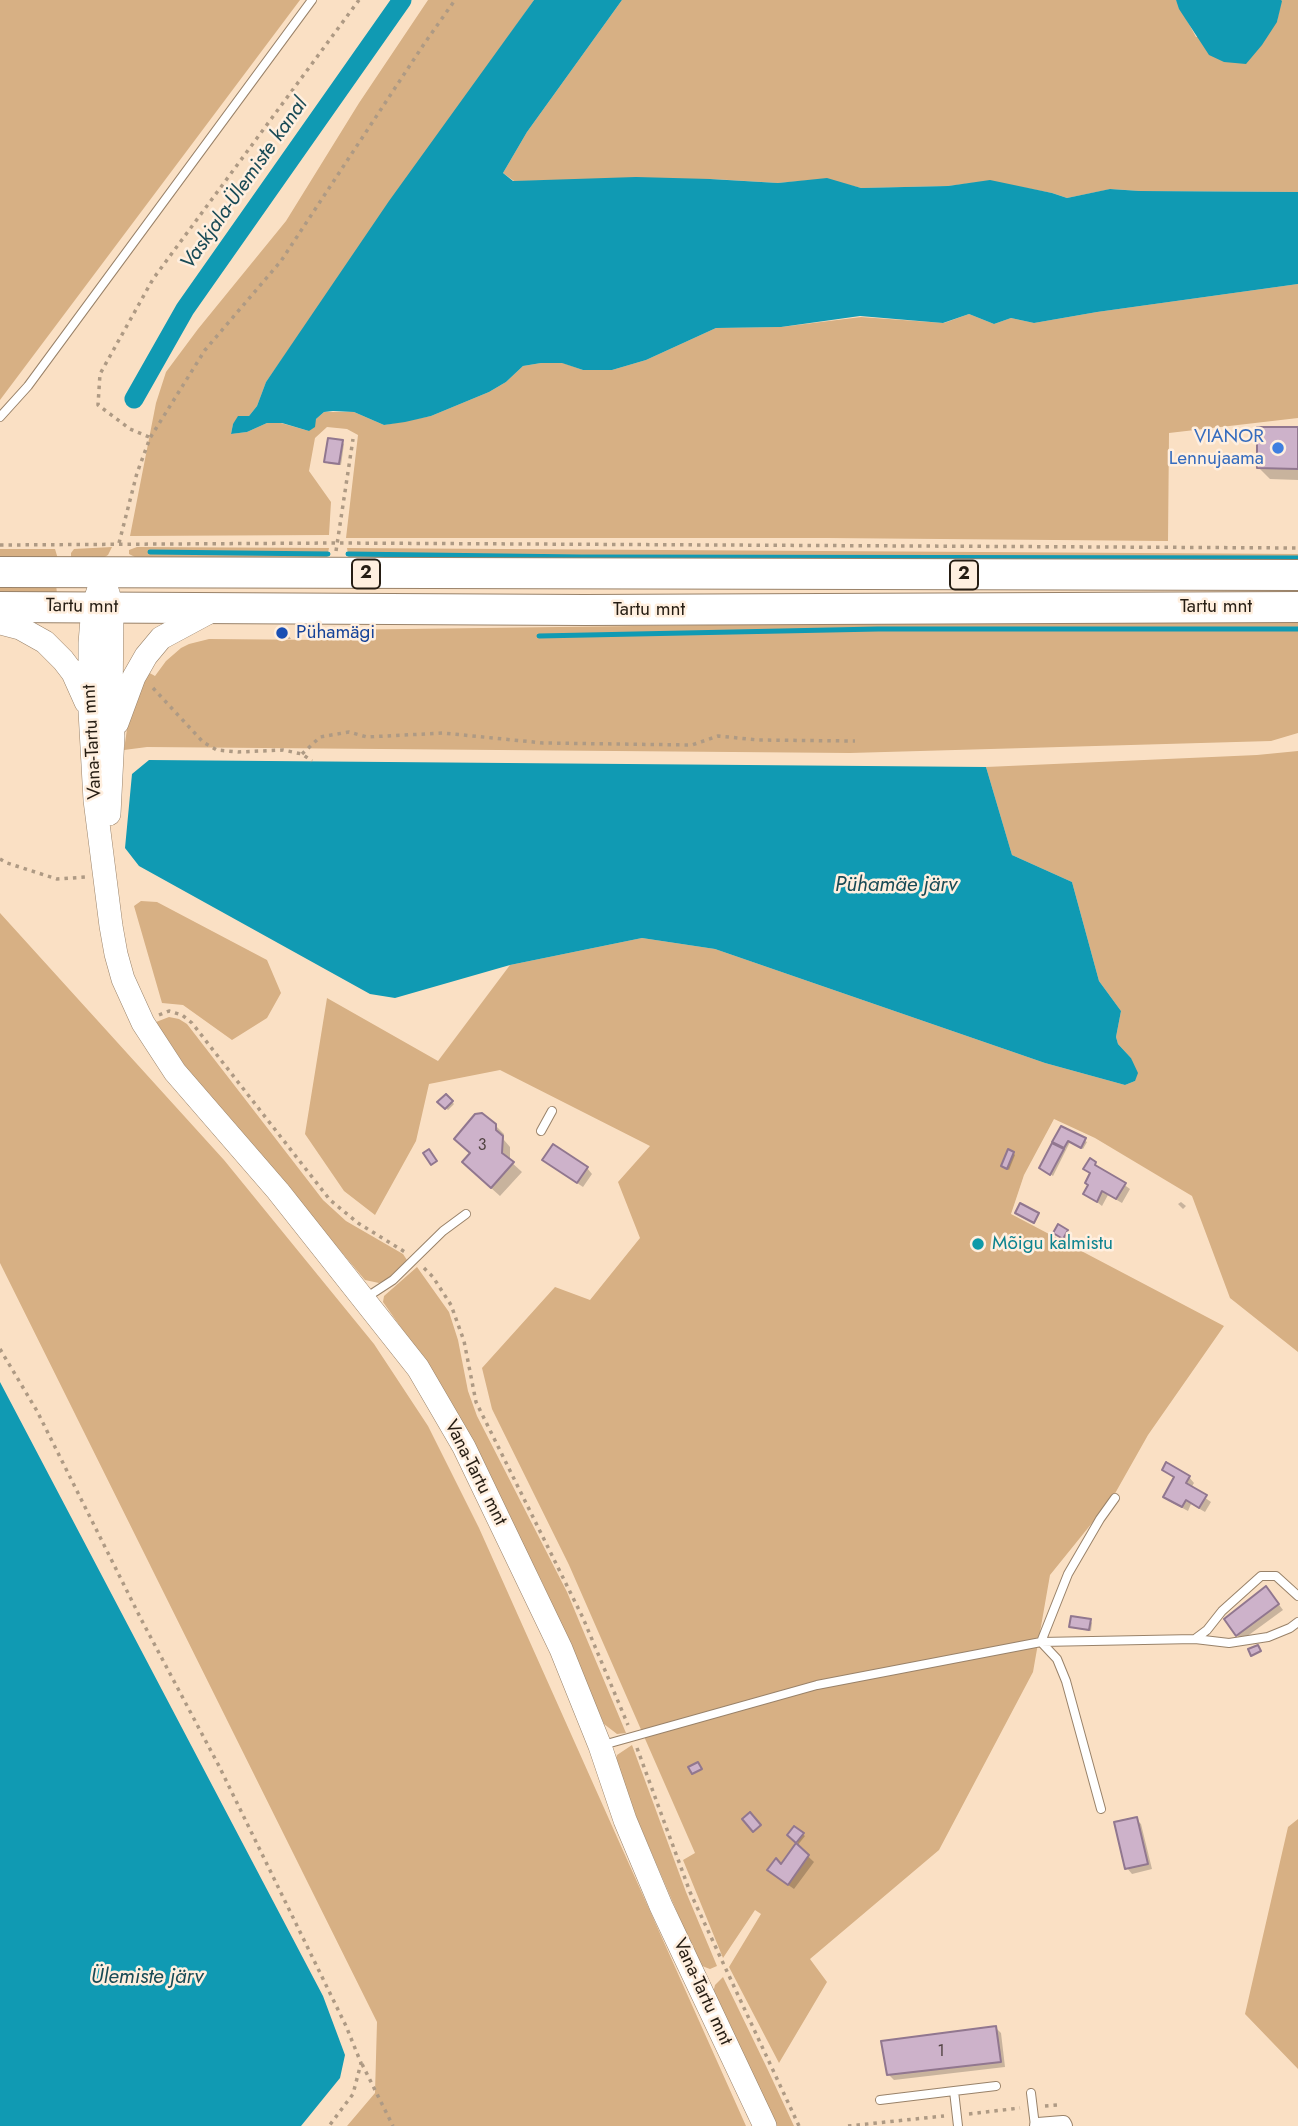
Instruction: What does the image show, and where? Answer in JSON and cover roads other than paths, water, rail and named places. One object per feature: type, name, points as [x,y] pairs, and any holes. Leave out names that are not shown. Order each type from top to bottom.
[{"type":"highway","name":"Tartu mnt","points":[[0,572],[1298,575]]},
{"type":"highway","name":"Tartu mnt","points":[[0,607],[599,610],[1298,607]]},
{"type":"street","points":[[102,607],[104,573]]},
{"type":"street","name":"Vana-Tartu mnt","points":[[102,607],[90,643],[90,710],[95,800],[116,954],[123,979],[159,1051],[278,1191],[418,1368],[464,1447],[561,1649],[600,1746],[625,1820],[661,1906],[765,2126]]},
{"type":"street","name":"Vana-Tartu mnt","points":[[102,607],[113,736],[105,876]]},
{"type":"street","points":[[113,736],[121,707],[146,656],[161,638],[217,608]]},
{"type":"street","points":[[0,622],[20,628],[45,642],[63,660],[90,710]]},
{"type":"street","points":[[1037,2126],[1063,2125]]},
{"type":"lane","points":[[0,417],[28,386],[312,0]]},
{"type":"lane","points":[[541,1131],[552,1111]]},
{"type":"lane","points":[[364,1299],[393,1280],[443,1231],[466,1214]]},
{"type":"lane","points":[[1041,1642],[1068,1574],[1115,1498]]},
{"type":"lane","points":[[1195,1639],[1261,1576],[1276,1576],[1298,1596]]},
{"type":"lane","points":[[600,1746],[817,1685],[1041,1642],[1195,1639],[1229,1643],[1268,1637],[1298,1622]]},
{"type":"lane","points":[[1041,1642],[1057,1659],[1066,1681],[1101,1809]]},
{"type":"lane","points":[[880,2100],[996,2086]]},
{"type":"lane","points":[[954,2091],[958,2126]]},
{"type":"lane","points":[[1031,2093],[1037,2126]]},
{"type":"water","points":[[534,0],[622,0],[527,132],[503,173],[513,181],[636,177],[778,183],[827,178],[861,188],[948,186],[990,180],[1067,198],[1110,189],[1298,192],[1298,284],[1034,323],[1011,318],[994,324],[969,314],[943,323],[860,316],[781,327],[716,328],[646,360],[612,370],[583,370],[562,363],[523,366],[506,382],[489,392],[431,416],[405,422],[384,425],[354,412],[333,411],[324,412],[316,419],[315,427],[309,431],[282,423],[267,423],[247,432],[231,434],[238,416],[249,416],[257,406],[266,382],[389,201]]},
{"type":"water","points":[[1176,0],[1282,1],[1277,22],[1246,64],[1224,62],[1209,55]]},
{"type":"water","name":"Pühamäe järv","points":[[149,760],[986,767],[1012,855],[1072,882],[1099,981],[1121,1011],[1116,1037],[1118,1044],[1131,1058],[1138,1073],[1135,1081],[1125,1085],[1045,1063],[715,949],[642,938],[510,965],[395,998],[370,994],[139,866],[125,848],[132,774]]},
{"type":"water","name":"Ülemiste järv","points":[[0,1382],[323,1996],[345,2055],[340,2078],[301,2126],[0,2126]]},
{"type":"waterway","name":"Vaskjala-Ülemiste kanal","points":[[134,399],[185,309],[402,0]]},
{"type":"waterway","points":[[150,552],[328,554]]},
{"type":"waterway","points":[[348,554],[1298,558]]},
{"type":"waterway","points":[[539,636],[878,629],[1298,629]]},
{"type":"place","name":"VIANOR Lennujaama","points":[[1278,448]]},
{"type":"place","name":"Pühamägi","points":[[282,633]]},
{"type":"place","name":"Mõigu kalmistu","points":[[978,1244]]}]
